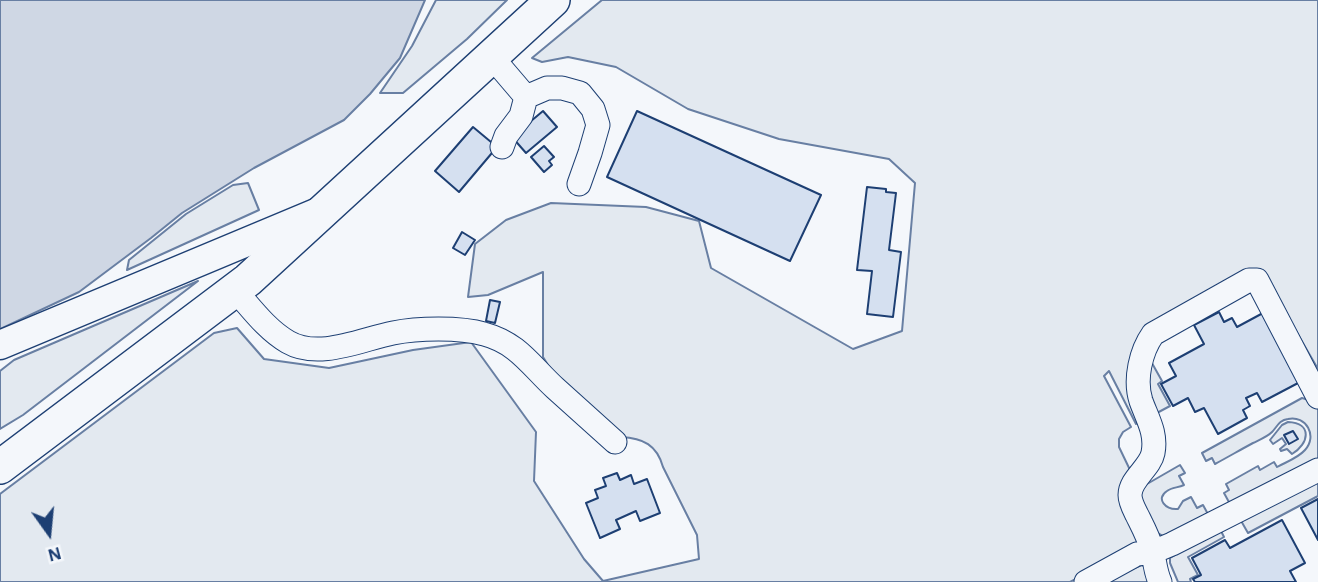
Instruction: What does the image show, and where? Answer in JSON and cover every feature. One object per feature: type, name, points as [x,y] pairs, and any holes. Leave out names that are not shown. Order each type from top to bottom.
[{"type":"highway","points":[[0,467],[242,285],[553,0]]},
{"type":"main road","points":[[0,345],[321,211]]},
{"type":"lane","points":[[491,56],[526,97]]},
{"type":"lane","points":[[526,97],[547,89],[562,88],[580,93],[593,109],[598,125],[579,184]]},
{"type":"lane","points":[[502,146],[521,116],[526,97]]},
{"type":"lane","points":[[1160,582],[1155,572],[1153,552],[1147,534],[1130,498],[1135,482],[1153,455],[1154,436],[1140,398],[1138,383],[1145,345],[1153,334],[1249,280],[1257,280],[1318,397]]},
{"type":"lane","points":[[242,285],[272,331],[290,344],[305,348],[337,347],[415,330],[482,333],[499,339],[531,362],[615,442]]},
{"type":"lane","points":[[1086,582],[1137,554],[1153,552],[1172,544],[1318,470]]},
{"type":"shaded area","points":[[0,0],[425,0],[400,58],[344,120],[254,168],[182,213],[79,292],[0,329]]},
{"type":"shaded area","points":[[436,0],[507,0],[467,39],[403,93],[380,93],[412,46]]},
{"type":"shaded area","points":[[602,0],[1318,0],[1318,369],[1293,326],[1255,271],[1143,337],[1143,420],[1136,424],[1109,371],[1104,376],[1131,427],[1123,432],[1119,447],[1131,472],[1141,546],[1070,582],[0,582],[0,494],[214,333],[237,328],[264,359],[329,368],[413,350],[471,342],[536,432],[534,481],[584,559],[603,581],[699,559],[697,535],[657,453],[642,441],[621,437],[553,373],[543,357],[543,272],[488,295],[468,297],[475,244],[506,220],[551,203],[646,207],[699,221],[711,268],[853,349],[902,331],[915,183],[889,159],[779,139],[688,109],[616,67],[568,57],[542,62],[532,58]]},
{"type":"shaded area","points":[[248,183],[259,210],[127,270],[129,260],[186,214],[233,185]]},
{"type":"shaded area","points":[[198,281],[23,415],[0,429],[0,371],[14,360]]},
{"type":"shaded area","points":[[1148,356],[1162,381],[1158,384],[1170,406],[1155,414],[1147,401]]},
{"type":"shaded area","points":[[1302,398],[1312,401],[1318,408],[1318,461],[1230,504],[1224,493],[1229,490],[1226,484],[1258,466],[1260,470],[1274,462],[1277,467],[1299,455],[1309,444],[1308,428],[1300,420],[1285,420],[1268,435],[1215,464],[1212,458],[1206,461],[1202,453]]},
{"type":"shaded area","points":[[1288,422],[1302,426],[1306,435],[1302,445],[1292,454],[1287,449],[1281,451],[1286,444],[1282,438],[1273,444],[1270,440],[1282,425]]},
{"type":"shaded area","points":[[1180,465],[1185,473],[1179,476],[1184,485],[1167,491],[1162,500],[1170,508],[1178,509],[1183,501],[1191,497],[1197,508],[1203,505],[1209,516],[1165,537],[1156,532],[1138,500],[1140,492],[1147,484]]},
{"type":"shaded area","points":[[1318,477],[1318,496],[1248,533],[1240,519]]},
{"type":"shaded area","points":[[1220,529],[1224,537],[1188,557],[1198,575],[1190,579],[1191,582],[1178,582],[1170,558]]},
{"type":"shaded area","points":[[1142,565],[1147,569],[1152,582],[1101,582],[1103,580]]},
{"type":"building","points":[[543,111],[557,127],[526,153],[512,137]]},
{"type":"building","points":[[637,111],[821,195],[790,261],[607,177]]},
{"type":"building","points":[[473,127],[497,147],[459,192],[435,171]]},
{"type":"building","points":[[544,146],[554,157],[549,161],[552,165],[544,172],[531,157]]},
{"type":"building","points":[[867,187],[896,193],[889,250],[901,252],[893,317],[867,314],[872,271],[857,270]]},
{"type":"building","points":[[462,232],[475,240],[465,255],[453,248]]},
{"type":"building","points":[[490,300],[500,302],[495,323],[486,321]]},
{"type":"building","points":[[1219,312],[1224,322],[1232,318],[1237,327],[1263,313],[1300,382],[1262,402],[1257,393],[1246,398],[1250,406],[1243,410],[1247,418],[1218,434],[1204,408],[1195,412],[1188,398],[1173,406],[1161,384],[1176,376],[1169,363],[1204,344],[1194,325]]},
{"type":"building","points":[[1293,431],[1298,439],[1289,444],[1284,435]]},
{"type":"building","points":[[617,473],[620,480],[631,475],[634,484],[647,479],[660,513],[640,521],[636,511],[616,520],[620,529],[600,538],[586,503],[598,498],[595,490],[606,486],[603,478]]},
{"type":"building","points":[[1318,499],[1318,540],[1301,508]]},
{"type":"building","points":[[1282,520],[1305,563],[1290,571],[1296,582],[1195,582],[1193,579],[1201,575],[1192,558],[1225,540],[1230,548]]}]
